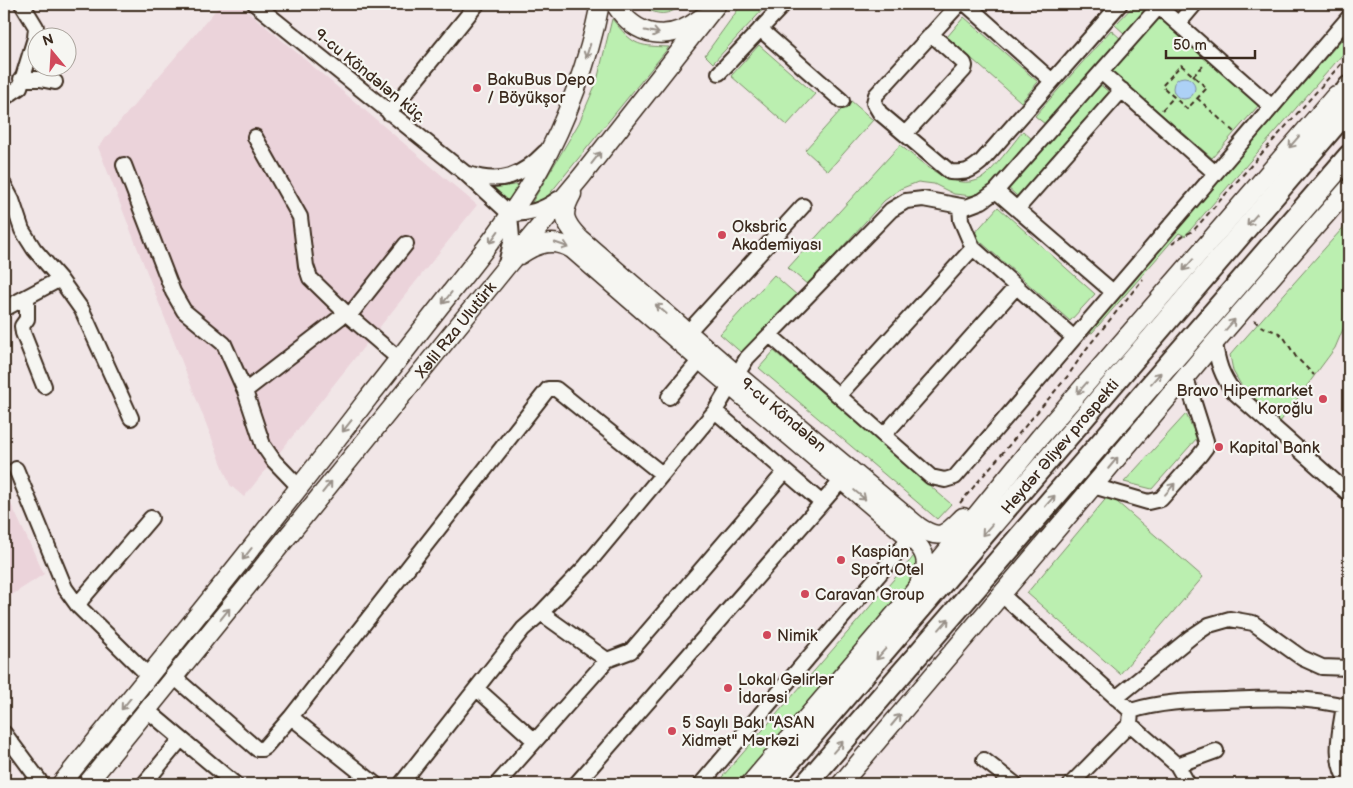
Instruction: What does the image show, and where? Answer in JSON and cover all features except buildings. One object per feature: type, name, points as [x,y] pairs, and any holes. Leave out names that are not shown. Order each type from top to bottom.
[{"type":"highway","points":[[1284,183],[1349,87]]},
{"type":"highway","name":"Heydər Əliyev prospekti","points":[[770,784],[1349,108]]},
{"type":"highway","name":"Heydər Əliyev prospekti","points":[[806,784],[1349,156]]},
{"type":"main road","points":[[510,214],[539,170],[552,146],[590,46],[600,4]]},
{"type":"main road","points":[[614,4],[630,22],[641,30],[654,34],[667,34],[678,31],[695,23],[716,5]]},
{"type":"main road","name":"Xəlil Rza Ulutürk","points":[[87,784],[505,268],[581,177],[716,5]]},
{"type":"main road","points":[[750,784],[913,593],[1040,437],[1349,79]]},
{"type":"main road","name":"9-cu Köndələn","points":[[581,177],[565,208],[564,215],[570,229],[688,332],[734,380],[842,480],[915,532],[934,536],[948,532],[1040,437]]},
{"type":"main road","points":[[841,784],[1215,342],[1348,190]]},
{"type":"main road","name":"Xəlil Rza Ulutürk","points":[[61,784],[180,640],[300,488],[478,259],[510,214]]},
{"type":"main road","name":"9-cu Köndələn","points":[[505,268],[519,255],[537,245],[553,242],[572,248],[700,360],[734,380],[915,532],[926,560],[924,573],[913,593]]},
{"type":"main road","points":[[180,640],[195,652]]},
{"type":"street","points":[[4,98],[20,87],[35,38],[36,27],[22,4]]},
{"type":"street","name":"9-cu Köndələn küç.","points":[[255,4],[465,173],[510,214]]},
{"type":"street","points":[[389,113],[477,4]]},
{"type":"street","points":[[719,73],[784,4]]},
{"type":"street","points":[[959,4],[876,95],[874,104],[880,113],[950,172],[969,172],[981,162],[1120,4]]},
{"type":"street","points":[[966,4],[1052,81]]},
{"type":"street","points":[[1178,24],[1196,4]]},
{"type":"street","points":[[401,784],[523,629],[586,566],[715,411],[747,358],[891,210],[906,202],[923,199],[966,207],[982,201],[996,191],[1159,5],[1178,24],[1272,106]]},
{"type":"street","points":[[770,335],[932,477],[944,480],[955,477],[1349,17]]},
{"type":"street","points":[[760,29],[842,101]]},
{"type":"street","points":[[905,134],[964,70],[964,63],[931,34]]},
{"type":"street","points":[[1101,72],[1215,174]]},
{"type":"street","points":[[21,79],[55,82]]},
{"type":"street","points":[[1017,209],[1122,90]]},
{"type":"street","points":[[255,137],[300,217],[306,266],[310,278],[347,314],[399,359]]},
{"type":"street","points":[[491,197],[486,185],[491,181],[518,173],[529,167],[552,146]]},
{"type":"street","points":[[124,165],[173,292],[184,311],[224,344],[245,391],[263,445],[274,461],[300,488]]},
{"type":"street","points":[[465,173],[496,179]]},
{"type":"street","points":[[505,268],[511,248],[510,214],[525,214],[544,208],[560,198],[581,177]]},
{"type":"street","points":[[4,186],[12,200],[22,230],[34,249],[60,279],[82,310],[131,418]]},
{"type":"street","points":[[996,191],[1113,292]]},
{"type":"street","points":[[688,332],[804,206]]},
{"type":"street","points":[[960,206],[961,220],[973,248],[1074,338]]},
{"type":"street","points":[[245,391],[347,314],[406,244]]},
{"type":"street","points":[[839,395],[973,248]]},
{"type":"street","points":[[4,309],[60,279]]},
{"type":"street","points":[[884,435],[1016,287]]},
{"type":"street","points":[[27,297],[27,320],[22,326],[23,333],[44,386]]},
{"type":"street","points":[[1215,342],[1216,358],[1225,382],[1349,494]]},
{"type":"street","points":[[669,396],[700,360]]},
{"type":"street","points":[[1093,486],[1148,502],[1156,501],[1161,499],[1200,455],[1206,447],[1206,441],[1186,378]]},
{"type":"street","points":[[174,677],[256,749],[262,750],[291,717],[548,389],[556,389],[662,474]]},
{"type":"street","points":[[715,411],[822,503]]},
{"type":"street","points":[[16,469],[65,588],[71,598],[149,676]]},
{"type":"street","points":[[497,784],[607,660],[631,651],[785,472]]},
{"type":"street","points":[[576,784],[842,480]]},
{"type":"street","points":[[78,606],[151,518]]},
{"type":"street","points":[[701,784],[915,532]]},
{"type":"street","points":[[1002,595],[1116,698],[1130,717],[1177,764],[1188,784]]},
{"type":"street","points":[[541,613],[607,660]]},
{"type":"street","points":[[1116,698],[1191,637],[1209,625],[1230,619],[1253,623],[1302,658],[1322,667],[1349,668]]},
{"type":"street","points":[[477,689],[535,741]]},
{"type":"street","points":[[1070,784],[1130,717],[1152,705],[1185,701],[1276,698],[1322,700],[1346,706],[1338,748],[1340,766],[1349,784]]},
{"type":"street","points":[[147,710],[235,784]]},
{"type":"street","points":[[291,717],[374,784]]},
{"type":"street","points":[[4,733],[38,783]]},
{"type":"street","points":[[144,784],[181,739]]},
{"type":"street","points":[[1177,764],[1216,751]]},
{"type":"street","points":[[984,760],[1015,784]]},
{"type":"path","points":[[1193,76],[1213,55]]},
{"type":"path","points":[[1181,65],[1193,76],[1206,88],[1187,109],[1162,86],[1181,65]]},
{"type":"path","points":[[1154,119],[1174,97]]},
{"type":"path","points":[[1197,98],[1243,140]]},
{"type":"path","points":[[1243,310],[1260,326],[1279,333],[1296,357],[1314,375]]},
{"type":"shaded area","points":[[221,4],[239,4],[477,205],[244,497],[230,485],[98,147]]},
{"type":"shaded area","points":[[4,489],[44,574],[4,600]]},
{"type":"green space","points":[[640,4],[684,4],[668,13],[657,13]]},
{"type":"green space","points":[[742,4],[768,4],[713,63],[705,55]]},
{"type":"green space","points":[[1135,4],[1152,4],[1125,34],[1115,25]]},
{"type":"green space","points":[[1158,16],[1259,105],[1212,158],[1110,70]]},
{"type":"green space","points":[[964,17],[1038,82],[1021,102],[947,37]]},
{"type":"green space","points":[[612,19],[625,34],[642,45],[669,47],[543,202],[531,204],[579,123],[597,81]]},
{"type":"green space","points":[[1111,30],[1121,39],[1045,124],[1035,116]]},
{"type":"green space","points":[[1349,31],[1349,47],[1185,236],[1179,233],[1092,333],[1088,332]]},
{"type":"green space","points":[[759,45],[815,94],[787,125],[731,76]]},
{"type":"green space","points":[[1098,83],[1109,92],[1017,196],[1007,187]]},
{"type":"green space","points":[[850,100],[873,120],[828,171],[805,150]]},
{"type":"green space","points":[[1023,131],[1033,140],[987,190],[972,196],[954,194],[934,184],[918,182],[900,189],[884,201],[808,285],[788,268],[900,145],[938,174],[960,182],[971,182],[986,175]]},
{"type":"green space","points":[[521,184],[509,201],[493,188]]},
{"type":"green space","points":[[998,207],[1095,294],[1070,321],[973,235]]},
{"type":"green space","points":[[1349,221],[1349,315],[1335,348],[1280,422],[1241,385],[1233,371],[1230,355]]},
{"type":"green space","points":[[774,275],[798,296],[744,355],[720,334]]},
{"type":"green space","points":[[774,351],[951,504],[937,519],[759,368]]},
{"type":"green space","points":[[1186,414],[1197,438],[1152,489],[1124,482]]},
{"type":"green space","points":[[1109,495],[1203,577],[1120,674],[1027,593]]},
{"type":"green space","points":[[914,556],[919,560],[916,577],[739,784],[716,784]]},
{"type":"water","points":[[1184,77],[1192,80],[1195,88],[1192,96],[1184,99],[1176,96],[1173,88],[1176,80]]},
{"type":"place","name":"BakuBus Depo / Böyükşor","points":[[477,88]]},
{"type":"place","name":"Oksbric Akademiyası","points":[[722,235]]},
{"type":"place","name":"Bravo Hipermarket Koroğlu","points":[[1323,399]]},
{"type":"place","name":"Kapital Bank","points":[[1219,447]]},
{"type":"place","name":"Kaspian Sport Otel","points":[[841,560]]},
{"type":"place","name":"Caravan Group","points":[[805,594]]},
{"type":"place","name":"Nimik","points":[[767,635]]},
{"type":"place","name":"Lokal Gəlirlər İdarəsi","points":[[728,688]]},
{"type":"place","name":"5 Saylı Bakı \"ASAN Xidmət\" Mərkəzi","points":[[672,731]]}]
